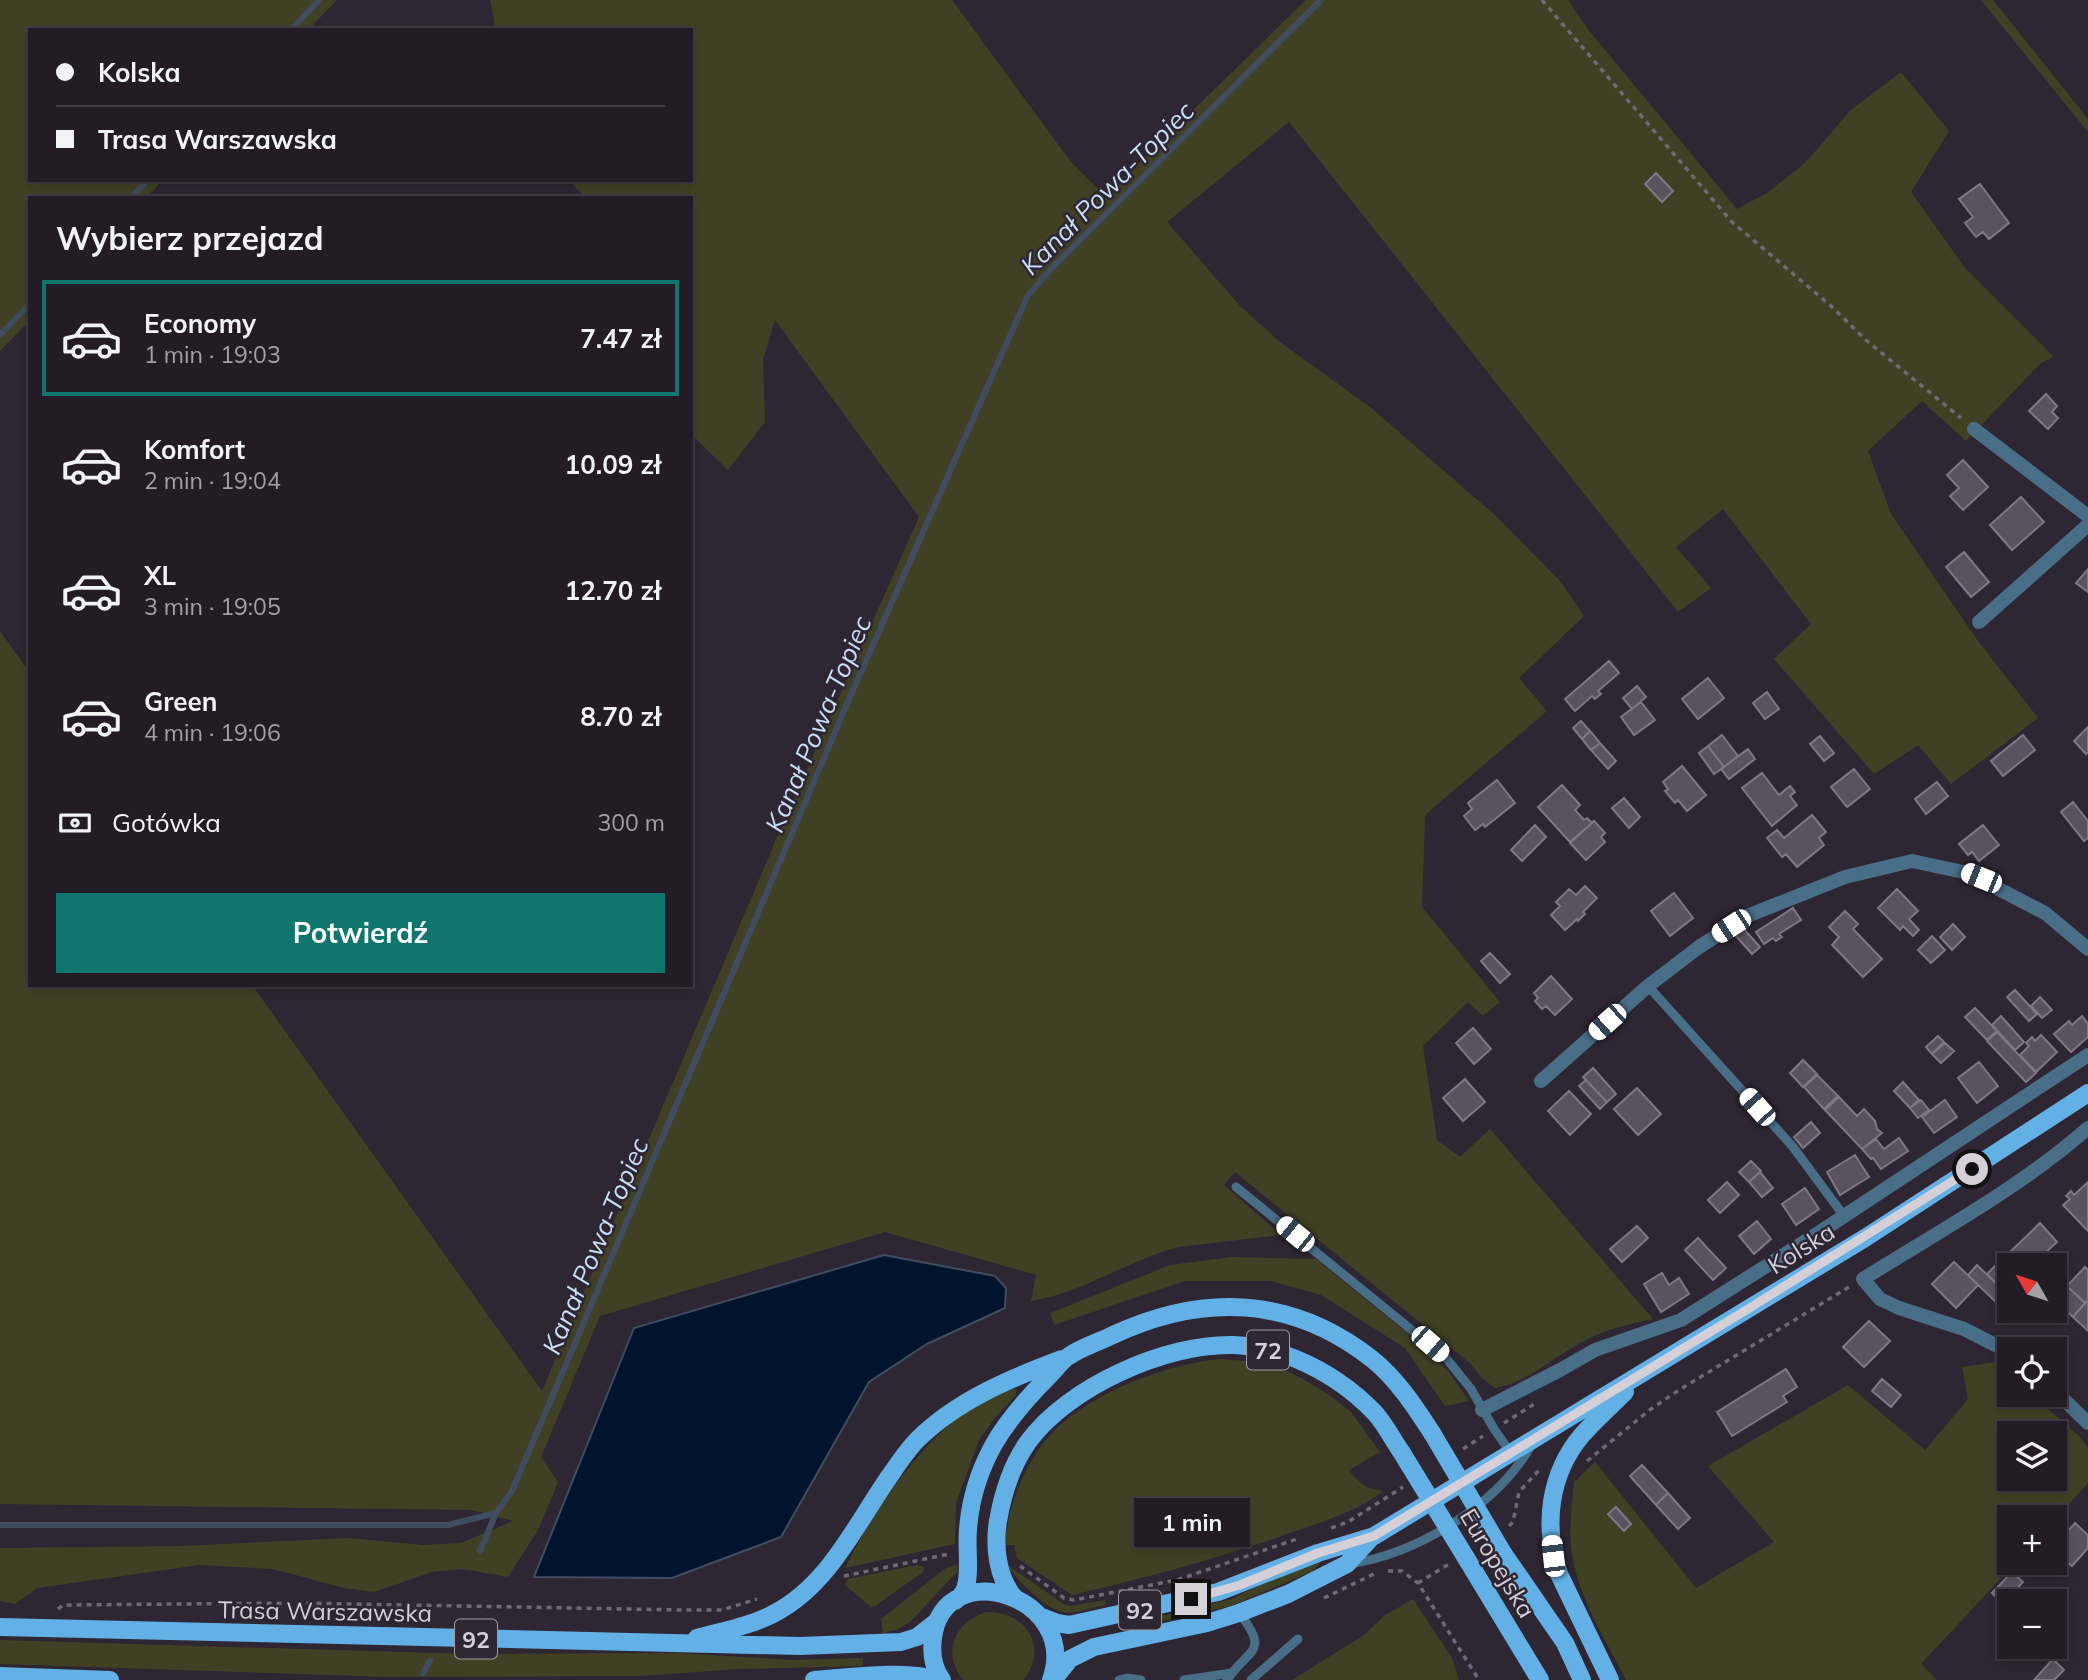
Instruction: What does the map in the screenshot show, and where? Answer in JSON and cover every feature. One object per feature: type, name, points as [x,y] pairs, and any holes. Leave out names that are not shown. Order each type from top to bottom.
[{"type":"main road","name":"Kolska","points":[[1535,1439],[1865,1237],[2088,1093]]},
{"type":"main road","name":"Europejska","points":[[955,1601],[966,1585],[970,1514],[975,1485],[984,1464],[1010,1419],[1068,1356],[1129,1328],[1172,1313],[1197,1308],[1234,1306],[1279,1312],[1319,1325],[1375,1361],[1408,1397],[1432,1433],[1503,1553],[1564,1643],[1582,1680]]},
{"type":"main road","name":"Europejska","points":[[1014,1597],[1001,1571],[996,1531],[1007,1480],[1022,1451],[1047,1420],[1081,1393],[1101,1382],[1162,1357],[1193,1349],[1236,1345],[1263,1349],[1294,1358],[1324,1373],[1376,1414],[1402,1452],[1540,1680]]},
{"type":"main road","points":[[680,1643],[773,1614],[805,1592],[828,1568],[917,1440],[967,1402],[1022,1374],[1068,1356]]},
{"type":"main road","points":[[1610,1680],[1562,1583],[1553,1556],[1550,1514],[1553,1491],[1558,1473],[1582,1435],[1651,1368]]},
{"type":"main road","name":"92","points":[[1039,1616],[1069,1625],[1191,1599],[1240,1585],[1318,1553],[1374,1536],[1535,1439]]},
{"type":"main road","name":"92","points":[[1052,1680],[1070,1659],[1094,1647],[1182,1629],[1239,1613],[1288,1594],[1347,1564],[1374,1536]]},
{"type":"main road","name":"92","points":[[936,1622],[944,1610],[969,1594],[981,1591],[997,1592],[1014,1597],[1045,1622],[1055,1641],[1056,1661],[1052,1680]]},
{"type":"main road","points":[[936,1622],[932,1658],[942,1680]]},
{"type":"main road","name":"Trasa Warszawska","points":[[0,1627],[800,1646],[901,1642],[917,1637],[936,1622]]},
{"type":"main road","points":[[814,1680],[908,1675],[934,1680]]},
{"type":"main road","points":[[0,1676],[110,1680]]},
{"type":"street","points":[[1974,429],[2088,516]]},
{"type":"street","points":[[1979,622],[2088,525]]},
{"type":"street","points":[[1541,1081],[1648,986],[1699,947],[1747,916],[1844,877],[1912,861],[1968,873],[2045,913],[2088,949]]},
{"type":"street","points":[[1482,1410],[1595,1350],[1681,1320],[2088,1055]]},
{"type":"street","points":[[1997,1345],[1964,1329],[1880,1299],[1863,1279],[2021,1179],[2063,1150],[2088,1128]]},
{"type":"street","points":[[2067,1403],[2088,1423]]},
{"type":"lane","points":[[1648,986],[1793,1147],[1844,1216]]},
{"type":"lane","points":[[1236,1186],[1446,1358],[1471,1390],[1511,1453]]},
{"type":"lane","points":[[1347,1564],[1369,1561],[1412,1545],[1445,1528],[1490,1494],[1522,1461],[1535,1439]]},
{"type":"lane","points":[[1184,1680],[1230,1676],[1248,1658],[1256,1638],[1239,1613]]},
{"type":"lane","points":[[1251,1680],[1298,1639]]},
{"type":"lane","points":[[1119,1680],[1141,1680]]},
{"type":"path","points":[[1542,0],[1732,222],[1867,341],[1974,429]]},
{"type":"path","points":[[1589,1460],[1651,1409],[1679,1390],[1863,1279]]},
{"type":"path","points":[[1460,1451],[1494,1429]]},
{"type":"path","points":[[1519,1492],[1542,1467]]},
{"type":"path","points":[[1322,1531],[1348,1522],[1404,1486]]},
{"type":"path","points":[[1011,1560],[1064,1598],[1074,1600],[1177,1580],[1308,1535]]},
{"type":"path","points":[[828,1568],[839,1577],[944,1555],[957,1556]]},
{"type":"path","points":[[1319,1601],[1378,1572],[1402,1572],[1418,1583],[1426,1594],[1479,1680]]},
{"type":"path","points":[[37,1628],[62,1605],[298,1603],[722,1610],[762,1598]]},
{"type":"green space","points":[[0,0],[337,0],[310,28],[28,28],[28,182],[161,182],[148,196],[28,196],[28,322],[0,351]]},
{"type":"green space","points":[[490,0],[952,0],[1071,162],[1105,196],[1306,0],[1568,0],[1590,32],[1737,209],[1767,193],[1805,163],[1851,110],[1901,72],[1949,131],[1911,192],[1965,268],[2053,356],[2040,364],[1966,441],[1922,401],[1868,451],[1891,514],[1978,641],[2038,718],[1951,784],[1918,745],[1874,774],[1774,659],[1811,624],[1723,509],[1676,547],[1711,588],[1678,612],[1289,122],[1167,222],[1240,306],[1280,342],[1370,407],[1496,516],[1560,581],[1584,616],[1519,678],[1547,711],[1425,815],[1422,907],[1500,1002],[1483,1016],[1468,1002],[1423,1046],[1437,1140],[1460,1157],[1490,1129],[1653,1319],[1594,1336],[1531,1374],[1495,1388],[1481,1377],[1471,1364],[1235,1172],[1224,1185],[1281,1235],[1179,1247],[1050,1297],[1031,1301],[1036,1275],[885,1232],[600,1316],[541,1457],[558,1482],[538,1530],[508,1577],[463,1569],[432,1572],[374,1592],[344,1588],[273,1569],[200,1565],[37,1588],[15,1604],[0,1601],[0,1548],[180,1546],[348,1538],[423,1545],[461,1543],[513,1521],[471,1510],[0,1504],[0,631],[28,670],[28,987],[253,987],[542,1391],[778,835],[919,517],[775,320],[763,360],[765,422],[728,470],[693,436],[693,196],[584,196],[571,182],[693,182],[693,28],[496,28]]},
{"type":"green space","points":[[1981,0],[1993,0],[2088,119],[2088,132]]},
{"type":"green space","points":[[1232,1257],[1316,1259],[1413,1338],[1448,1371],[1469,1401],[1445,1406],[1405,1348],[1321,1295],[1271,1281],[1185,1281],[1054,1325],[1050,1313],[1170,1265]]},
{"type":"green space","points":[[1220,1359],[1259,1362],[1284,1370],[1329,1395],[1351,1412],[1380,1452],[1349,1470],[1363,1485],[1383,1491],[1338,1516],[1263,1542],[1182,1567],[1072,1595],[1017,1558],[1014,1545],[1005,1545],[1014,1498],[1027,1468],[1055,1430],[1071,1416],[1132,1382],[1177,1367]]},
{"type":"green space","points":[[1996,1362],[1997,1407],[2046,1407],[2062,1421],[1997,1421],[1997,1491],[2067,1491],[2067,1426],[2088,1447],[2088,1483],[2067,1507],[1997,1505],[1997,1575],[2004,1575],[1921,1664],[1937,1680],[1626,1680],[1587,1603],[1572,1554],[1570,1527],[1574,1482],[1595,1462],[1696,1588],[1774,1542],[1708,1466],[1848,1385],[1925,1450],[1968,1399],[1962,1367]]},
{"type":"green space","points":[[1009,1387],[1016,1389],[1016,1395],[979,1440],[956,1503],[955,1544],[845,1568],[881,1506],[924,1450],[964,1413]]},
{"type":"green space","points":[[1321,1562],[1313,1571],[1231,1606],[1128,1628],[1128,1624],[1232,1599],[1263,1583],[1312,1563]]},
{"type":"green space","points":[[957,1564],[958,1571],[910,1622],[883,1633],[881,1619],[946,1568]]},
{"type":"green space","points":[[1006,1564],[1065,1605],[1105,1600],[1106,1605],[1072,1613],[1059,1611],[1033,1594]]},
{"type":"green space","points":[[917,1565],[924,1567],[923,1572],[875,1606],[871,1607],[845,1585],[848,1579]]},
{"type":"green space","points":[[1413,1599],[1452,1658],[1459,1680],[1292,1680],[1364,1635],[1384,1616]]},
{"type":"green space","points":[[987,1612],[1001,1613],[1013,1618],[1030,1634],[1034,1656],[1031,1668],[1023,1680],[963,1680],[956,1670],[952,1649],[955,1639],[967,1623]]},
{"type":"green space","points":[[0,1640],[469,1654],[677,1653],[793,1660],[863,1658],[863,1666],[740,1669],[640,1676],[389,1677],[0,1664]]},
{"type":"water","points":[[884,1255],[995,1276],[1006,1288],[1005,1308],[927,1344],[869,1382],[781,1537],[672,1578],[534,1577],[634,1328]]},
{"type":"building","points":[[1656,173],[1673,191],[1662,202],[1645,184]]},
{"type":"building","points":[[1980,184],[2009,223],[1989,239],[1983,232],[1976,237],[1965,223],[1973,217],[1959,199]]},
{"type":"building","points":[[2046,394],[2057,406],[2052,412],[2058,418],[2048,429],[2029,411]]},
{"type":"building","points":[[1963,460],[1988,487],[1963,510],[1950,496],[1959,488],[1947,475]]},
{"type":"building","points":[[2021,497],[2044,522],[2012,550],[1990,525]]},
{"type":"building","points":[[1964,552],[1989,582],[1971,597],[1946,567]]},
{"type":"building","points":[[2088,569],[2088,592],[2076,583]]},
{"type":"building","points":[[1609,661],[1619,673],[1598,691],[1601,694],[1595,699],[1592,696],[1575,711],[1565,699]]},
{"type":"building","points":[[1708,678],[1724,698],[1698,719],[1682,699]]},
{"type":"building","points":[[1637,686],[1646,697],[1632,709],[1623,698]]},
{"type":"building","points":[[1767,692],[1779,709],[1765,719],[1753,703]]},
{"type":"building","points":[[1641,702],[1655,720],[1634,735],[1621,717]]},
{"type":"building","points":[[1581,721],[1590,731],[1582,739],[1573,728]]},
{"type":"building","points":[[2088,727],[2088,752],[2086,754],[2074,741]]},
{"type":"building","points":[[1590,731],[1600,743],[1591,750],[1582,739]]},
{"type":"building","points":[[1722,735],[1738,756],[1724,767],[1708,746]]},
{"type":"building","points":[[2023,735],[2035,750],[2003,776],[1991,761]]},
{"type":"building","points":[[1820,736],[1834,753],[1824,761],[1810,744]]},
{"type":"building","points":[[1600,743],[1616,761],[1608,769],[1591,750]]},
{"type":"building","points":[[1708,746],[1724,767],[1714,774],[1699,753]]},
{"type":"building","points":[[1748,749],[1755,759],[1729,779],[1721,769]]},
{"type":"building","points":[[1682,766],[1706,795],[1687,811],[1678,800],[1675,803],[1665,791],[1668,789],[1663,782]]},
{"type":"building","points":[[1854,769],[1870,789],[1847,807],[1831,787]]},
{"type":"building","points":[[1762,773],[1779,795],[1790,786],[1795,792],[1790,796],[1797,805],[1772,826],[1742,788]]},
{"type":"building","points":[[1497,780],[1515,803],[1485,827],[1483,824],[1475,830],[1464,816],[1472,809],[1468,803]]},
{"type":"building","points":[[1937,782],[1948,796],[1926,814],[1915,799]]},
{"type":"building","points":[[1562,785],[1580,805],[1575,810],[1584,820],[1587,818],[1592,823],[1570,842],[1538,807]]},
{"type":"building","points":[[1624,798],[1640,817],[1629,828],[1612,808]]},
{"type":"building","points":[[2073,802],[2088,821],[2088,838],[2084,841],[2061,812]]},
{"type":"building","points":[[1812,815],[1826,832],[1819,838],[1824,845],[1797,867],[1786,854],[1782,857],[1767,838],[1777,830],[1784,838]]},
{"type":"building","points":[[1594,821],[1605,833],[1601,837],[1605,842],[1586,860],[1570,843]]},
{"type":"building","points":[[1535,825],[1546,837],[1522,861],[1511,850]]},
{"type":"building","points":[[1983,825],[1999,845],[1979,861],[1972,852],[1968,855],[1959,844]]},
{"type":"building","points":[[1585,886],[1597,898],[1578,921],[1577,919],[1565,930],[1551,915],[1560,906],[1556,902],[1569,889],[1576,895]]},
{"type":"building","points":[[1897,889],[1918,911],[1909,919],[1919,930],[1913,936],[1903,926],[1900,930],[1878,908]]},
{"type":"building","points":[[1674,893],[1693,918],[1670,936],[1651,911]]},
{"type":"building","points":[[1793,908],[1801,920],[1779,934],[1782,937],[1776,941],[1773,938],[1764,944],[1756,932]]},
{"type":"building","points":[[1845,911],[1858,924],[1853,929],[1882,959],[1863,977],[1832,945],[1839,937],[1829,927]]},
{"type":"building","points":[[1953,924],[1965,937],[1952,950],[1940,937]]},
{"type":"building","points":[[1743,928],[1760,947],[1752,954],[1734,934]]},
{"type":"building","points":[[1932,936],[1945,950],[1931,963],[1918,950]]},
{"type":"building","points":[[1490,953],[1510,974],[1500,983],[1481,961]]},
{"type":"building","points":[[1551,976],[1572,999],[1555,1015],[1546,1006],[1542,1009],[1535,1001],[1538,998],[1534,993]]},
{"type":"building","points":[[2015,990],[2037,1014],[2029,1021],[2007,997]]},
{"type":"building","points":[[2040,997],[2052,1010],[2042,1018],[2031,1006]]},
{"type":"building","points":[[1975,1008],[1997,1031],[1987,1040],[1965,1017]]},
{"type":"building","points":[[2001,1016],[2024,1042],[2015,1050],[1992,1025]]},
{"type":"building","points":[[2082,1016],[2088,1024],[2088,1037],[2071,1052],[2054,1034],[2069,1021],[2072,1025]]},
{"type":"building","points":[[1473,1028],[1491,1049],[1474,1064],[1456,1043]]},
{"type":"building","points":[[1997,1032],[2036,1073],[2026,1082],[1987,1041]]},
{"type":"building","points":[[2041,1035],[2057,1052],[2036,1072],[2020,1055],[2029,1046],[2026,1043],[2032,1037],[2035,1041]]},
{"type":"building","points":[[1938,1036],[1944,1042],[1932,1054],[1926,1047]]},
{"type":"building","points":[[1945,1043],[1954,1051],[1941,1063],[1932,1054]]},
{"type":"building","points":[[1803,1060],[1817,1074],[1803,1087],[1790,1073]]},
{"type":"building","points":[[1979,1062],[1998,1086],[1977,1103],[1958,1078]]},
{"type":"building","points":[[1593,1068],[1616,1094],[1607,1102],[1583,1077]]},
{"type":"building","points":[[1817,1075],[1838,1096],[1824,1109],[1804,1087]]},
{"type":"building","points":[[1465,1079],[1485,1102],[1463,1121],[1443,1098]]},
{"type":"building","points":[[1586,1080],[1607,1102],[1600,1109],[1579,1086]]},
{"type":"building","points":[[1903,1082],[1919,1100],[1910,1108],[1894,1091]]},
{"type":"building","points":[[1637,1088],[1661,1114],[1638,1135],[1614,1109]]},
{"type":"building","points":[[1569,1091],[1591,1114],[1570,1135],[1548,1111]]},
{"type":"building","points":[[1839,1097],[1857,1116],[1864,1109],[1882,1133],[1862,1149],[1825,1110]]},
{"type":"building","points":[[1921,1100],[1929,1110],[1918,1118],[1910,1108]]},
{"type":"building","points":[[1945,1100],[1957,1117],[1934,1133],[1922,1117]]},
{"type":"building","points":[[1811,1122],[1820,1133],[1803,1148],[1794,1137]]},
{"type":"building","points":[[1899,1138],[1908,1151],[1881,1169],[1862,1149],[1876,1139],[1884,1149]]},
{"type":"building","points":[[1855,1155],[1869,1177],[1840,1195],[1827,1172]]},
{"type":"building","points":[[1751,1161],[1761,1171],[1749,1182],[1739,1172]]},
{"type":"building","points":[[1760,1172],[1773,1188],[1762,1197],[1749,1182]]},
{"type":"building","points":[[1727,1182],[1739,1195],[1720,1213],[1708,1200]]},
{"type":"building","points":[[2088,1182],[2088,1231],[2063,1205],[2070,1199],[2066,1196],[2071,1191],[2074,1195]]},
{"type":"building","points":[[1805,1188],[1819,1209],[1796,1225],[1782,1204]]},
{"type":"building","points":[[1757,1221],[1771,1239],[1754,1254],[1739,1236]]},
{"type":"building","points":[[2040,1223],[2057,1242],[2045,1253],[2009,1253]]},
{"type":"building","points":[[1637,1226],[1648,1238],[1622,1262],[1610,1249]]},
{"type":"building","points":[[1698,1238],[1726,1268],[1713,1280],[1685,1250]]},
{"type":"building","points":[[1954,1262],[1978,1285],[1956,1308],[1932,1284]]},
{"type":"building","points":[[1997,1264],[1997,1284],[1987,1274]]},
{"type":"building","points":[[1977,1265],[1997,1284],[1997,1303],[1968,1275]]},
{"type":"building","points":[[2085,1267],[2088,1270],[2088,1300],[2085,1303],[2067,1286]]},
{"type":"building","points":[[1662,1273],[1669,1285],[1679,1278],[1689,1294],[1661,1312],[1644,1284]]},
{"type":"building","points":[[2067,1286],[2085,1303],[2073,1317],[2067,1312]]},
{"type":"building","points":[[2088,1300],[2088,1331],[2073,1317]]},
{"type":"building","points":[[1869,1321],[1890,1341],[1864,1367],[1843,1347]]},
{"type":"building","points":[[1786,1369],[1797,1387],[1783,1396],[1787,1402],[1732,1436],[1717,1412]]},
{"type":"building","points":[[1882,1379],[1901,1395],[1891,1407],[1872,1391]]},
{"type":"building","points":[[1642,1465],[1668,1493],[1656,1505],[1630,1476]]},
{"type":"building","points":[[1668,1493],[1690,1518],[1678,1529],[1656,1505]]},
{"type":"building","points":[[1616,1507],[1631,1524],[1624,1531],[1608,1514]]},
{"type":"building","points":[[2075,1523],[2088,1535],[2088,1548],[2072,1566],[2067,1562],[2067,1528],[2069,1530]]},
{"type":"building","points":[[2009,1575],[2015,1575],[2023,1582],[2017,1589],[1997,1589],[1997,1598],[1992,1593]]},
{"type":"building","points":[[2053,1659],[2064,1670],[2054,1680],[2034,1680]]},
{"type":"waterway","points":[[293,28],[319,0]]},
{"type":"waterway","name":"Kanał Powa-Topiec","points":[[480,1551],[496,1513],[512,1491],[850,697],[1028,295],[1321,0]]},
{"type":"waterway","points":[[133,196],[146,182]]},
{"type":"waterway","points":[[0,335],[28,306]]},
{"type":"waterway","points":[[0,1525],[448,1525],[496,1513]]},
{"type":"waterway","name":"Kanał Powa-Topiec","points":[[423,1673],[430,1661]]},
{"type":"route","points":[[1191,1599],[1240,1585],[1318,1553],[1374,1536],[1748,1309],[1972,1169]]}]
